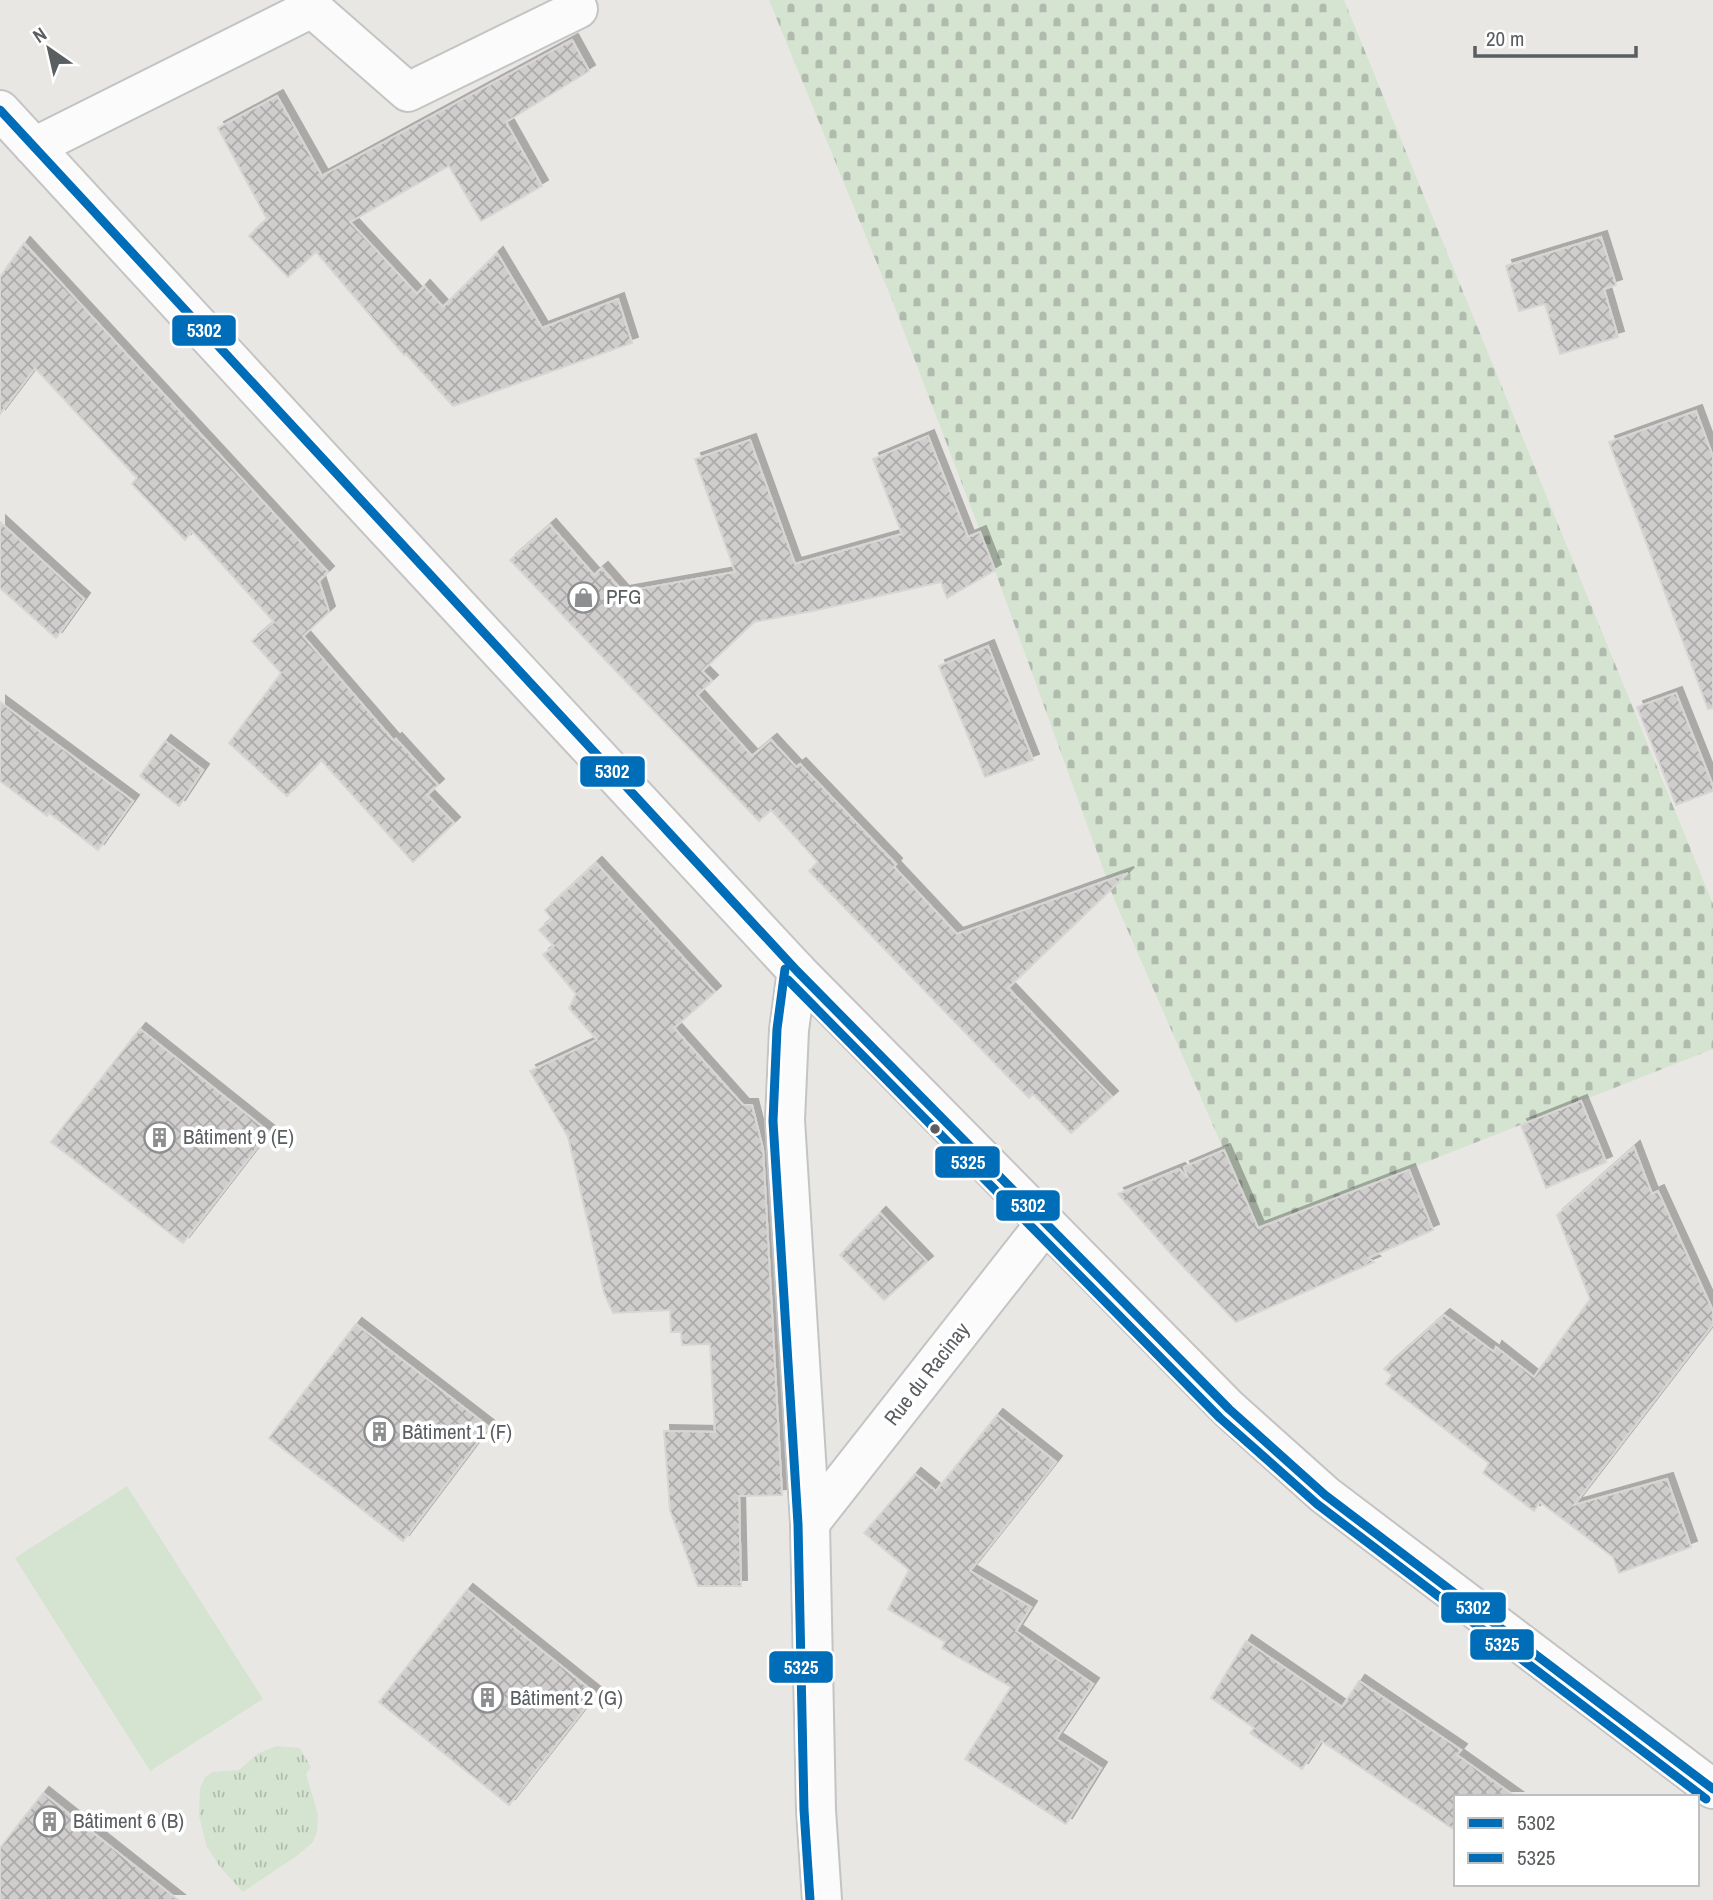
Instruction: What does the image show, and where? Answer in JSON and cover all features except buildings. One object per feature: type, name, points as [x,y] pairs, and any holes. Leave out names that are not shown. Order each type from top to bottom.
[{"type":"main road","points":[[34,147],[312,8],[408,92],[578,9]]},
{"type":"main road","points":[[0,110],[797,971],[1229,1409],[1325,1495],[1713,1789]]},
{"type":"main road","points":[[797,971],[789,1030],[785,1121],[810,1523],[816,1811],[822,1900]]},
{"type":"main road","name":"Rue du Racinay","points":[[810,1523],[1045,1224]]},
{"type":"green space","points":[[769,0],[1344,0],[1713,904],[1713,1049],[1256,1229],[1114,899],[994,568],[892,300]]},
{"type":"green space","points":[[127,1486],[263,1699],[150,1771],[15,1558]]},
{"type":"green space","points":[[276,1746],[300,1748],[311,1767],[306,1774],[318,1814],[317,1832],[313,1842],[298,1855],[243,1892],[220,1867],[207,1847],[199,1816],[200,1788],[205,1777],[213,1772],[239,1770],[257,1754]]},
{"type":"transit line","name":"5302","points":[[0,110],[797,971],[1229,1409],[1325,1495],[1713,1789]]},
{"type":"transit line","name":"5325","points":[[785,969],[777,1029],[773,1121],[798,1524],[804,1810],[810,1900]]},
{"type":"transit line","name":"5325","points":[[788,980],[1220,1418],[1317,1504],[1706,1799]]},
{"type":"place","name":"PFG","points":[[583,597]]},
{"type":"place","name":"Bâtiment 9 (E)","points":[[160,1137]]},
{"type":"place","name":"Bâtiment 1 (F)","points":[[379,1432]]},
{"type":"place","name":"Bâtiment 2 (G)","points":[[487,1698]]},
{"type":"place","name":"Bâtiment 6 (B)","points":[[50,1821]]}]
